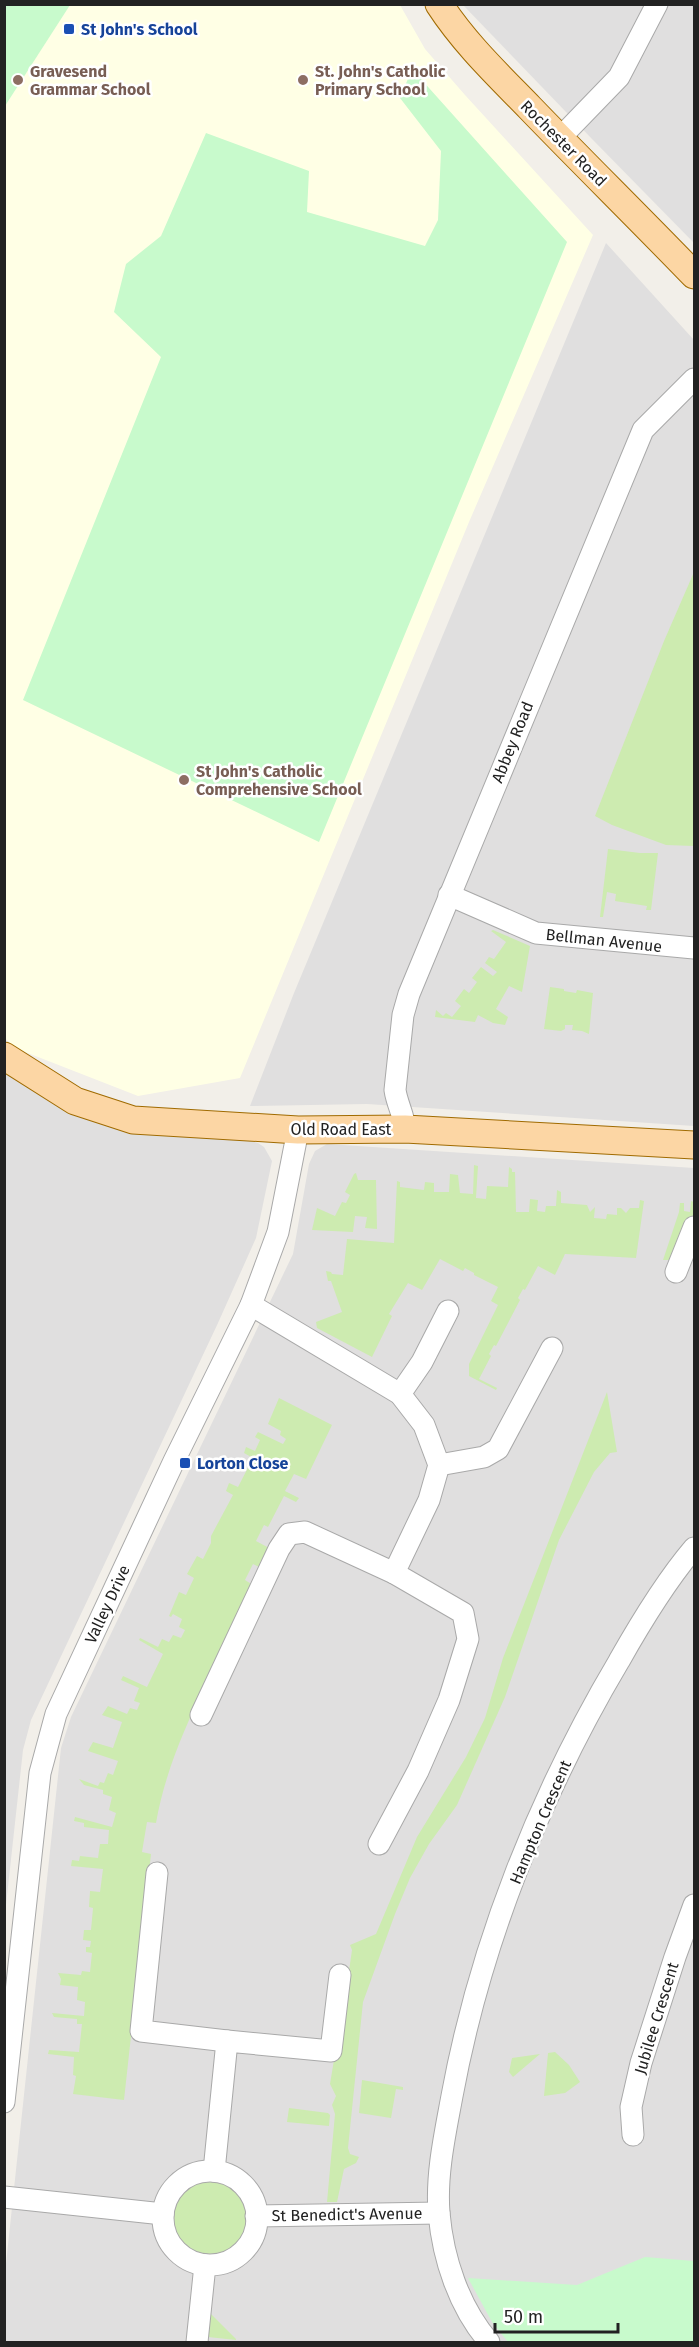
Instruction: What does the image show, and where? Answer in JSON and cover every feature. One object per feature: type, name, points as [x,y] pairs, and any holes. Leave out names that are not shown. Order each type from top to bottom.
[{"type":"main road","name":"Rochester Road","points":[[439,4],[468,45],[694,275]]},
{"type":"main road","name":"Old Road East","points":[[4,1056],[75,1101],[133,1120],[298,1130],[405,1129],[694,1145]]},
{"type":"street","points":[[559,139],[619,77],[657,4]]},
{"type":"street","name":"Abbey Road","points":[[405,1129],[403,1114],[396,1095],[405,1006],[643,430],[694,379]]},
{"type":"street","name":"Bellman Avenue","points":[[449,895],[536,933],[694,948]]},
{"type":"street","name":"Valley Drive","points":[[4,2102],[8,2024],[40,1773],[56,1714],[179,1451],[251,1305],[278,1232],[298,1130]]},
{"type":"street","points":[[676,1272],[694,1227]]},
{"type":"street","points":[[251,1305],[400,1394],[424,1425],[439,1465],[429,1500],[394,1573]]},
{"type":"street","points":[[400,1394],[422,1362],[448,1311]]},
{"type":"street","points":[[439,1465],[484,1457],[498,1449],[552,1348]]},
{"type":"street","points":[[201,1715],[279,1549],[289,1534],[305,1532],[394,1573],[463,1613],[468,1639],[445,1709],[418,1771],[379,1844]]},
{"type":"street","name":"Hampton Crescent","points":[[489,2343],[472,2319],[457,2289],[445,2253],[439,2213],[439,2178],[461,2051],[489,1951],[525,1851],[548,1796],[621,1657],[667,1584],[694,1548]]},
{"type":"street","points":[[158,1873],[141,2031],[331,2052],[340,1975]]},
{"type":"street","name":"Jubilee Crescent","points":[[633,2135],[631,2107],[641,2063],[694,1905]]},
{"type":"street","points":[[197,2343],[205,2265],[189,2261],[172,2246],[165,2232],[164,2214],[166,2200],[178,2185],[194,2174],[214,2171],[227,2041]]},
{"type":"street","name":"St Benedict's Avenue","points":[[205,2265],[224,2262],[243,2251],[254,2233],[256,2216],[254,2202],[242,2184],[234,2177],[214,2171]]},
{"type":"street","points":[[4,2197],[164,2214]]},
{"type":"street","name":"St Benedict's Avenue","points":[[256,2216],[439,2213]]},
{"type":"shaded area","name":"St John's Catholic Comprehensive School","points":[[5,5],[400,5],[425,49],[593,235],[469,522],[240,1078],[138,1096],[15,1048],[5,1038]]},
{"type":"shaded area","points":[[463,5],[694,5],[694,243],[593,140]]},
{"type":"shaded area","points":[[606,243],[694,340],[694,1126],[367,1104],[250,1106],[294,993]]},
{"type":"shaded area","points":[[5,1071],[110,1124],[160,1135],[245,1139],[264,1147],[272,1161],[256,1238],[31,1720],[23,1750],[5,1914]]},
{"type":"shaded area","points":[[327,1144],[694,1168],[694,2342],[5,2342],[5,2273],[61,1748],[71,1717],[293,1254],[309,1164],[315,1151]]},
{"type":"green space","name":"Gravesend Grammar School","points":[[4,5],[70,5],[5,106]]},
{"type":"green space","points":[[412,69],[567,242],[319,842],[23,700],[161,357],[114,312],[126,264],[161,236],[206,133],[309,171],[307,212],[425,246],[438,220],[441,151],[400,98]]},
{"type":"green space","points":[[694,572],[694,846],[666,845],[612,825],[595,816],[664,641]]},
{"type":"green space","points":[[608,849],[658,853],[651,910],[646,910],[647,906],[615,901],[616,894],[607,892],[603,917],[600,917]]},
{"type":"green space","points":[[491,931],[530,946],[522,992],[509,986],[496,1009],[508,1017],[505,1025],[493,1023],[478,1015],[475,1022],[435,1017],[436,1010],[443,1016],[446,1013],[452,1017],[461,1006],[455,1001],[464,989],[469,993],[477,982],[472,978],[481,967],[493,976],[497,972],[485,963],[489,957],[494,959],[506,942]]},
{"type":"green space","points":[[550,987],[576,993],[577,990],[593,993],[589,1034],[572,1030],[573,1025],[565,1025],[565,1029],[561,1031],[544,1029]]},
{"type":"green space","points":[[474,1165],[478,1166],[476,1198],[486,1199],[487,1186],[508,1187],[509,1167],[512,1172],[515,1172],[516,1212],[529,1212],[530,1199],[538,1200],[537,1211],[545,1212],[546,1206],[556,1206],[557,1190],[561,1192],[561,1203],[587,1205],[590,1212],[595,1207],[594,1218],[606,1219],[607,1214],[617,1215],[617,1208],[621,1208],[626,1213],[630,1208],[639,1208],[640,1200],[644,1201],[636,1258],[565,1254],[555,1275],[538,1266],[518,1298],[520,1300],[496,1346],[494,1345],[489,1354],[491,1356],[479,1379],[497,1388],[496,1390],[469,1376],[469,1364],[498,1305],[491,1301],[498,1287],[465,1268],[463,1271],[440,1259],[422,1290],[408,1283],[389,1314],[392,1316],[372,1357],[317,1328],[316,1322],[342,1312],[326,1271],[343,1275],[347,1239],[394,1243],[397,1181],[400,1182],[400,1187],[424,1190],[425,1182],[434,1183],[434,1192],[449,1192],[450,1174],[458,1175],[460,1193],[473,1194]]},
{"type":"green space","points":[[356,1173],[358,1180],[376,1180],[377,1229],[365,1228],[367,1217],[355,1216],[353,1232],[312,1230],[317,1208],[335,1216],[342,1202],[346,1203],[350,1195],[345,1192]]},
{"type":"green space","points":[[691,1201],[694,1202],[694,1213],[672,1260],[663,1260],[680,1203],[684,1203],[684,1211],[690,1212]]},
{"type":"green space","points":[[607,1392],[617,1452],[610,1453],[594,1472],[559,1540],[505,1697],[457,1805],[429,1844],[410,1878],[363,2002],[348,2148],[350,2154],[359,2157],[356,2163],[344,2169],[337,2202],[327,2202],[335,2114],[332,2105],[336,2096],[330,2084],[350,1964],[352,1950],[350,1945],[376,1934],[417,1837],[466,1757],[485,1718],[503,1658]]},
{"type":"green space","points":[[279,1398],[332,1425],[306,1479],[294,1474],[285,1491],[299,1498],[296,1502],[284,1496],[268,1527],[264,1525],[256,1541],[269,1548],[263,1569],[253,1564],[245,1580],[256,1587],[184,1732],[172,1762],[156,1823],[147,1822],[142,1852],[151,1854],[124,2100],[73,2094],[76,2076],[73,2075],[74,2057],[48,2054],[49,2050],[79,2052],[82,2024],[77,2024],[77,2019],[54,2017],[52,2013],[84,2016],[85,2002],[77,2000],[78,1987],[60,1985],[61,1979],[58,1973],[81,1975],[82,1971],[90,1972],[92,1953],[86,1952],[86,1947],[90,1947],[91,1941],[83,1940],[84,1930],[91,1930],[93,1908],[89,1907],[90,1891],[100,1892],[103,1869],[71,1866],[72,1860],[79,1861],[80,1856],[98,1858],[100,1844],[108,1844],[109,1830],[84,1827],[84,1823],[74,1821],[75,1817],[112,1827],[116,1813],[109,1810],[112,1797],[103,1794],[103,1790],[84,1785],[79,1779],[98,1786],[100,1782],[104,1783],[108,1773],[113,1775],[118,1761],[88,1751],[93,1742],[113,1748],[122,1722],[102,1715],[108,1706],[127,1714],[130,1708],[137,1710],[140,1703],[134,1701],[139,1688],[121,1680],[123,1676],[147,1687],[163,1654],[139,1640],[140,1638],[158,1647],[162,1639],[169,1642],[173,1635],[181,1638],[185,1630],[179,1627],[182,1619],[173,1614],[169,1616],[179,1592],[186,1595],[194,1578],[187,1574],[197,1556],[203,1559],[211,1543],[211,1536],[233,1495],[226,1491],[229,1483],[238,1487],[253,1458],[244,1453],[246,1447],[255,1451],[260,1440],[255,1437],[258,1432],[283,1444],[286,1439],[280,1435],[281,1431],[268,1424]]},
{"type":"green space","points":[[555,2052],[569,2065],[580,2082],[565,2093],[544,2096],[548,2053]]},
{"type":"green space","points":[[540,2054],[513,2077],[509,2072],[512,2058]]},
{"type":"green space","points":[[362,2080],[403,2087],[403,2090],[396,2089],[391,2118],[359,2113]]},
{"type":"green space","points":[[289,2108],[328,2113],[330,2115],[329,2126],[287,2122]]},
{"type":"green space","points":[[210,2181],[231,2187],[241,2197],[247,2218],[241,2239],[231,2249],[210,2255],[189,2249],[179,2239],[173,2218],[179,2197],[189,2187]]},
{"type":"green space","points":[[645,2257],[694,2261],[694,2342],[508,2342],[492,2322],[468,2278],[577,2285]]},
{"type":"green space","points":[[210,2313],[236,2339],[236,2340],[208,2337]]},
{"type":"place","name":"St John's School","points":[[69,29]]},
{"type":"place","name":"Gravesend Grammar School","points":[[18,80]]},
{"type":"place","name":"St. John's Catholic Primary School","points":[[303,80]]},
{"type":"place","name":"St John's Catholic Comprehensive School","points":[[184,780]]},
{"type":"place","name":"Lorton Close","points":[[185,1463]]}]
